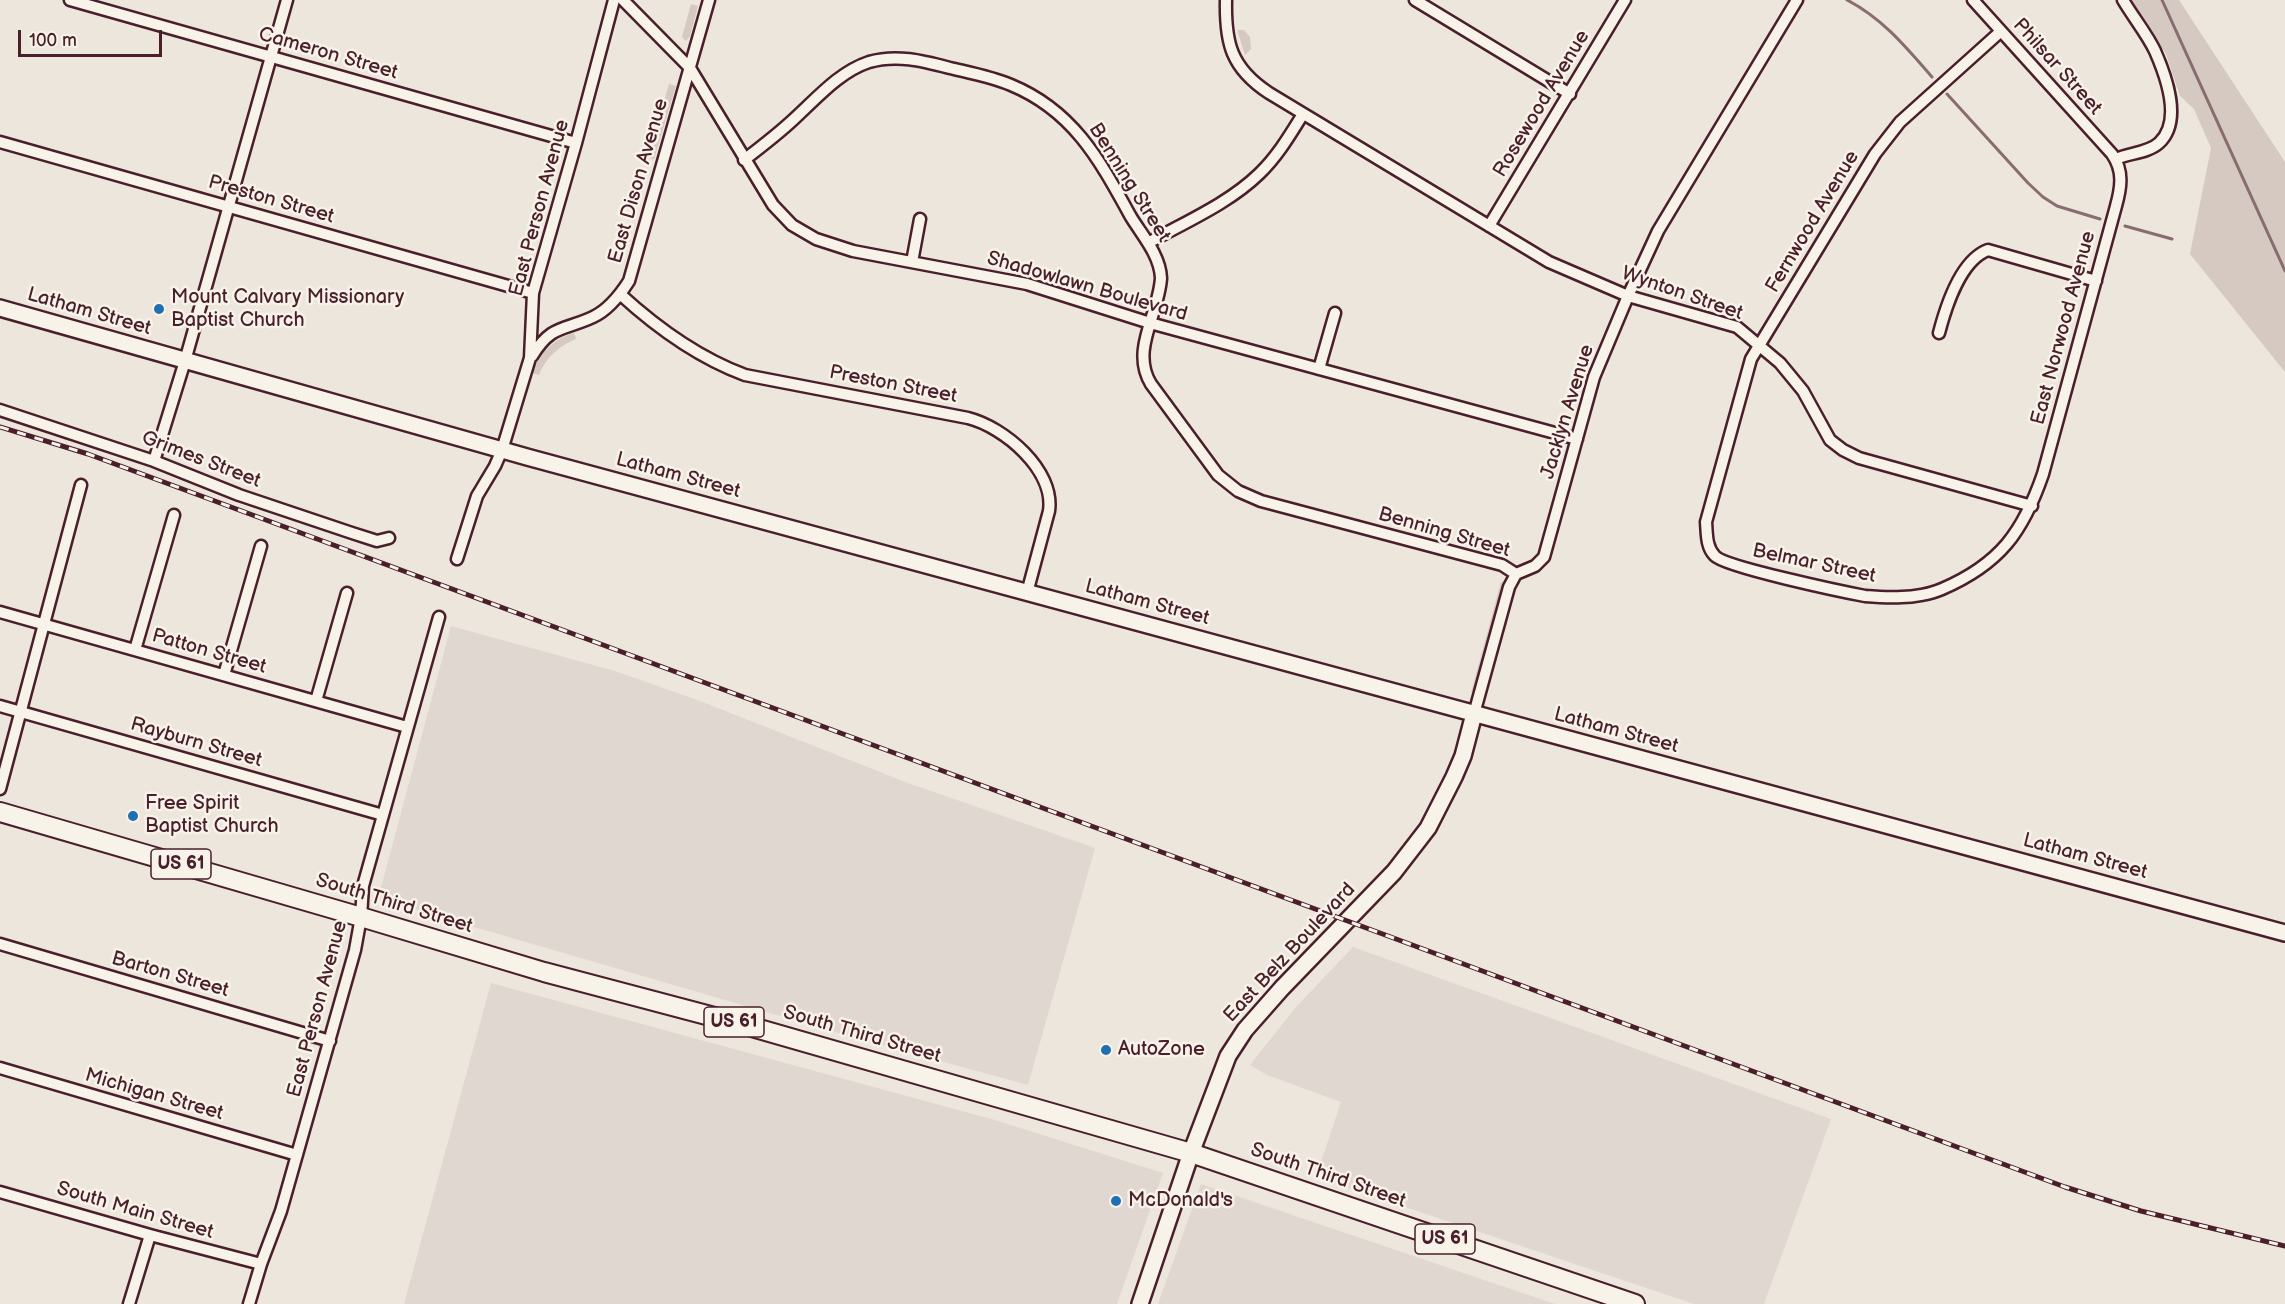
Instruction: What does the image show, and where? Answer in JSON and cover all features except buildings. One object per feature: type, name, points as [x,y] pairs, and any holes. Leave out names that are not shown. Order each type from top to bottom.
[{"type":"main road","name":"South Third Street","points":[[0,812],[544,972],[752,1027],[1191,1153],[1635,1304]]},
{"type":"street","name":"Cameron Street","points":[[70,0],[576,143]]},
{"type":"street","points":[[154,460],[185,361],[287,0]]},
{"type":"street","name":"East Person Avenue","points":[[457,560],[474,503],[502,450],[530,358],[533,293],[614,0]]},
{"type":"street","name":"Shadowlawn Boulevard","points":[[623,0],[690,68],[773,205],[786,220],[801,231],[838,247],[1027,284],[1150,323],[1577,439]]},
{"type":"street","name":"East Dison Avenue","points":[[530,358],[549,334],[594,317],[607,308],[620,294],[632,273],[709,0]]},
{"type":"street","name":"Wynton Street","points":[[1226,0],[1227,35],[1237,64],[1261,88],[1544,260],[1628,296],[1737,327],[1780,363],[1803,391],[1821,428],[1830,440],[1843,450],[1859,458],[2032,506]]},
{"type":"street","points":[[1415,0],[1570,94]]},
{"type":"street","name":"Rosewood Avenue","points":[[1489,226],[1625,0]]},
{"type":"street","name":"Jacklyn Avenue","points":[[1516,574],[1535,566],[1544,557],[1597,368],[1658,231],[1797,0]]},
{"type":"street","name":"Philsar Street","points":[[1973,0],[2116,159]]},
{"type":"street","points":[[2116,159],[2146,150],[2159,143],[2166,133],[2170,117],[2167,84],[2154,49],[2123,0]]},
{"type":"street","name":"Fernwood Avenue","points":[[1707,543],[1706,522],[1751,358],[1875,154],[1900,122],[2000,32]]},
{"type":"street","name":"Benning Street","points":[[744,160],[765,145],[844,74],[862,65],[880,60],[914,59],[1011,85],[1033,95],[1062,116],[1084,140],[1098,159],[1148,243],[1161,272],[1160,289],[1143,351],[1143,365],[1148,379],[1213,469],[1231,486],[1261,501],[1502,565],[1516,574]]},
{"type":"street","points":[[1148,243],[1220,202],[1249,182],[1274,158],[1303,114]]},
{"type":"street","name":"Preston Street","points":[[0,142],[533,293]]},
{"type":"street","name":"East Norwood Avenue","points":[[2032,506],[2043,474],[2120,193],[2121,180],[2116,159]]},
{"type":"street","points":[[912,262],[920,219]]},
{"type":"street","points":[[1939,333],[1951,294],[1977,254],[1988,250],[2096,281]]},
{"type":"street","name":"Preston Street","points":[[620,294],[689,347],[720,365],[745,375],[968,418],[988,425],[1009,438],[1037,470],[1049,499],[1049,511],[1027,592]]},
{"type":"street","name":"Latham Street","points":[[0,308],[502,450],[2285,933]]},
{"type":"street","points":[[1319,369],[1335,313]]},
{"type":"street","name":"Grimes Street","points":[[0,410],[154,460],[239,495],[352,533],[377,541],[389,538]]},
{"type":"street","points":[[0,789],[81,485]]},
{"type":"street","name":"Belmar Street","points":[[1707,543],[1716,558],[1738,567],[1866,596],[1904,598],[1940,590],[1978,571],[2007,546],[2032,506]]},
{"type":"street","points":[[135,650],[174,515]]},
{"type":"street","points":[[224,675],[261,546]]},
{"type":"street","points":[[1474,714],[1509,586],[1516,574]]},
{"type":"street","points":[[316,701],[347,592]]},
{"type":"street","name":"Patton Street","points":[[0,612],[407,727]]},
{"type":"street","name":"East Person Avenue","points":[[249,1304],[281,1210],[330,1041],[355,950],[361,917],[363,886],[439,617]]},
{"type":"street","name":"Rayburn Street","points":[[0,706],[383,815]]},
{"type":"street","name":"East Belz Boulevard","points":[[1140,1304],[1191,1153],[1228,1056],[1245,1030],[1282,988],[1394,872],[1428,828],[1454,777],[1474,714]]},
{"type":"street","name":"Barton Street","points":[[0,944],[330,1041]]},
{"type":"street","name":"Michigan Street","points":[[0,1068],[297,1155]]},
{"type":"street","name":"South Main Street","points":[[0,1192],[261,1264]]},
{"type":"street","points":[[129,1304],[150,1235]]},
{"type":"shaded area","points":[[2131,0],[2179,0],[2285,162],[2285,372],[2190,254],[2211,148],[2194,109],[2180,96],[2166,54]]},
{"type":"shaded area","points":[[691,4],[698,6],[690,36],[686,41],[682,37]]},
{"type":"shaded area","points":[[1237,30],[1244,30],[1250,37],[1251,49],[1245,55]]},
{"type":"shaded area","points":[[669,84],[676,86],[654,159],[648,158]]},
{"type":"shaded area","points":[[574,333],[576,339],[554,353],[545,363],[539,375],[532,373],[548,348]]},
{"type":"shaded area","points":[[1503,581],[1475,687],[1471,693],[1501,582]]},
{"type":"shaded area","points":[[451,626],[615,671],[700,701],[908,783],[1095,848],[1028,1085],[842,1034],[378,899]]},
{"type":"shaded area","points":[[1353,947],[1831,1119],[1764,1304],[1694,1304],[1316,1177],[1341,1102],[1267,1075],[1250,1065],[1296,1007]]},
{"type":"shaded area","points":[[491,983],[995,1120],[1163,1173],[1117,1304],[404,1304]]},
{"type":"shaded area","points":[[1201,1184],[1555,1304],[1158,1304]]},
{"type":"waterway","points":[[1847,0],[1882,24],[1932,77]]},
{"type":"waterway","points":[[2162,0],[2285,271]]},
{"type":"waterway","points":[[1947,94],[2043,197],[2057,206],[2100,219]]},
{"type":"waterway","points":[[2125,226],[2172,239]]},
{"type":"railway","points":[[0,427],[88,454],[2065,1187],[2141,1211],[2285,1246]]},
{"type":"place","name":"Mount Calvary Missionary Baptist Church","points":[[159,309]]},
{"type":"place","name":"Free Spirit Baptist Church","points":[[133,816]]},
{"type":"place","name":"AutoZone","points":[[1106,1050]]},
{"type":"place","name":"McDonald's","points":[[1116,1201]]}]
